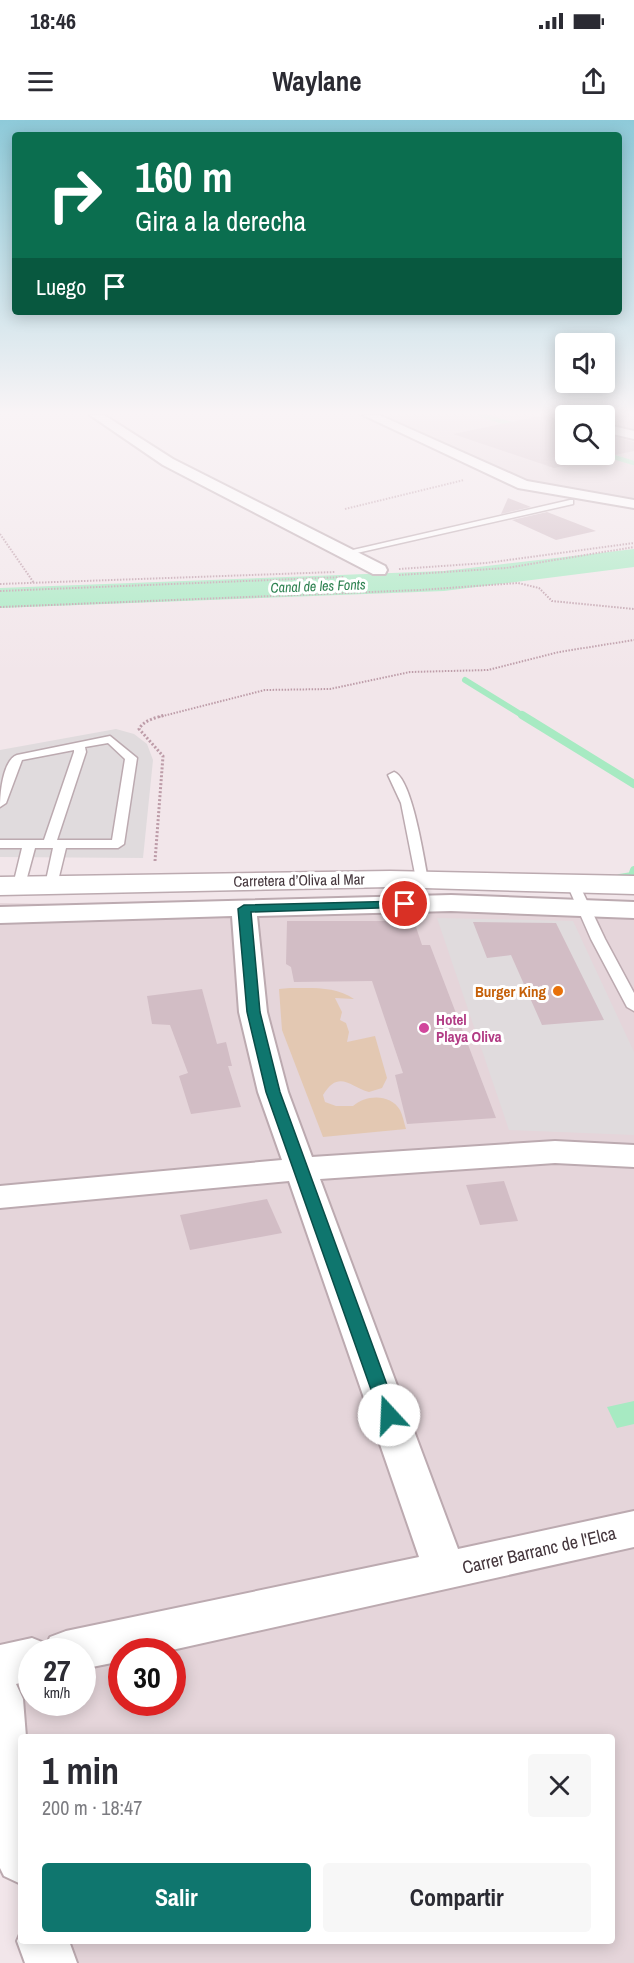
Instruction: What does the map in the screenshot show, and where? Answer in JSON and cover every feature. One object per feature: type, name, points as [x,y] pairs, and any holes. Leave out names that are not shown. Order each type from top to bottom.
[{"type":"street","points":[[246,501],[387,573]]},
{"type":"street","name":"Carretera d’Oliva al Mar","points":[[10,885],[153,883],[438,887],[585,883],[634,885]]},
{"type":"street","points":[[0,915],[244,909],[438,887],[584,908],[634,910]]},
{"type":"street","points":[[244,909],[253,1012],[273,1092],[445,1571]]},
{"type":"street","points":[[0,1197],[301,1169],[555,1152],[634,1156]]},
{"type":"street","name":"Carrer Barranc de l'Elca","points":[[96,1646],[634,1529]]},
{"type":"street","points":[[0,1666],[18,1662]]},
{"type":"street","points":[[0,1699],[6,1769],[18,1841]]},
{"type":"street","points":[[44,1944],[51,1963]]},
{"type":"lane","points":[[348,552],[570,502]]},
{"type":"lane","points":[[0,803],[17,758],[110,739],[131,758],[118,844],[0,844]]},
{"type":"lane","points":[[51,885],[54,845],[80,752],[79,746]]},
{"type":"lane","points":[[394,775],[438,887]]},
{"type":"lane","points":[[10,885],[29,845]]},
{"type":"lane","points":[[585,883],[584,908],[634,1007]]},
{"type":"path","points":[[345,509],[378,501]]},
{"type":"path","points":[[0,534],[34,583]]},
{"type":"path","points":[[387,573],[486,563],[634,543]]},
{"type":"path","points":[[0,584],[506,568],[634,547]]},
{"type":"path","points":[[0,591],[348,577]]},
{"type":"path","points":[[0,607],[420,590],[518,583],[539,588],[552,601],[634,609]]},
{"type":"path","points":[[153,883],[163,763],[160,751],[139,729],[146,721],[265,690],[330,688],[410,672],[488,670],[559,652],[634,640]]},
{"type":"shaded area","points":[[594,501],[631,501],[620,505]]},
{"type":"shaded area","points":[[634,552],[634,563],[527,577],[518,569]]},
{"type":"shaded area","points":[[116,729],[134,734],[147,744],[153,760],[143,858],[0,857],[0,750]]},
{"type":"shaded area","points":[[0,903],[634,913],[634,1963],[53,1963],[46,1944],[615,1944],[615,1734],[18,1734],[18,1743],[0,1781]]},
{"type":"shaded area","points":[[437,918],[573,921],[634,1052],[634,1135],[509,1130]]},
{"type":"shaded area","points":[[279,989],[324,989],[347,995],[354,999],[335,998],[342,1012],[340,1020],[346,1023],[349,1032],[347,1042],[375,1036],[387,1078],[382,1088],[369,1092],[340,1081],[329,1087],[323,1095],[325,1102],[336,1106],[353,1106],[371,1098],[384,1098],[396,1104],[406,1129],[323,1137],[282,1030]]},
{"type":"shaded area","points":[[634,1401],[634,1424],[617,1428],[607,1407]]},
{"type":"building","points":[[507,501],[516,501],[531,507],[501,514]]},
{"type":"building","points":[[547,512],[596,531],[556,540],[512,520]]},
{"type":"building","name":"Hotel Playa Oliva","points":[[287,921],[414,921],[422,945],[430,945],[496,1118],[407,1124],[395,1075],[403,1073],[372,981],[294,982],[291,967],[286,964]]},
{"type":"building","name":"Burger King","points":[[473,922],[556,923],[604,1020],[542,1025],[511,955],[487,958]]},
{"type":"building","points":[[202,989],[217,1044],[226,1042],[232,1066],[228,1066],[241,1107],[191,1114],[179,1076],[188,1073],[170,1025],[152,1024],[147,996]]},
{"type":"building","points":[[504,1181],[518,1221],[480,1225],[466,1185]]},
{"type":"building","points":[[267,1199],[282,1233],[190,1250],[180,1215]]},
{"type":"waterway","name":"Canal de les Fonts","points":[[0,598],[444,581],[634,558]]},
{"type":"waterway","points":[[465,680],[525,717]]},
{"type":"waterway","points":[[522,715],[634,784]]},
{"type":"waterway","points":[[620,878],[632,876],[634,870]]},
{"type":"place","name":"Burger King","points":[[558,991]]},
{"type":"place","name":"Hotel Playa Oliva","points":[[424,1028]]},
{"type":"route","points":[[389,1415],[273,1092],[253,1012],[244,909],[405,904]]}]
